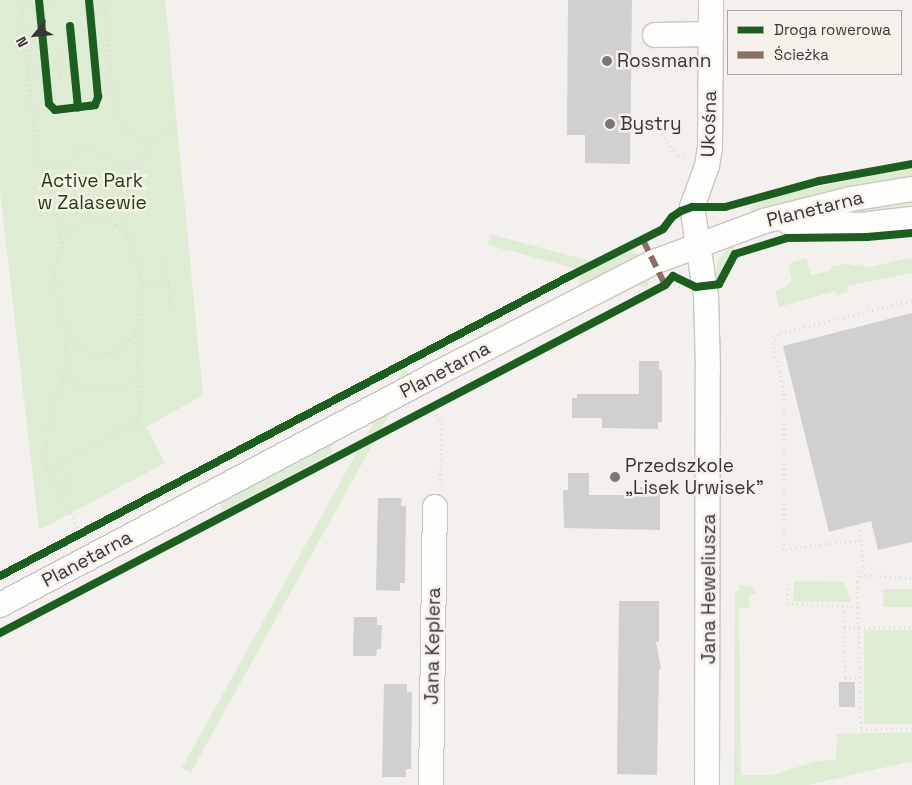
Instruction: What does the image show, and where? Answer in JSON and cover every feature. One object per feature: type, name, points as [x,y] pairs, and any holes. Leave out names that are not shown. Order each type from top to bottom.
[{"type":"street","name":"Ukośna","points":[[699,244],[692,207],[708,166],[710,148],[711,0]]},
{"type":"street","points":[[656,35],[711,34]]},
{"type":"street","name":"Planetarna","points":[[0,605],[607,285],[699,244],[764,221],[832,203],[912,189]]},
{"type":"street","points":[[764,221],[860,224],[912,219]]},
{"type":"street","name":"Jana Heweliusza","points":[[699,244],[704,286],[708,370],[707,785]]},
{"type":"street","name":"Jana Keplera","points":[[431,785],[434,507]]},
{"type":"path","points":[[21,0],[35,140],[42,169],[56,209],[60,238],[63,243]]},
{"type":"path","points":[[22,7],[48,4],[53,0]]},
{"type":"path","points":[[104,0],[114,108],[123,126],[150,145]]},
{"type":"path","points":[[90,14],[105,12]]},
{"type":"path","points":[[57,80],[60,69],[58,47]]},
{"type":"path","points":[[28,72],[45,67],[60,69]]},
{"type":"path","points":[[45,67],[57,80]]},
{"type":"path","points":[[128,238],[124,205],[126,189],[134,168],[150,145],[178,124]]},
{"type":"path","points":[[655,126],[678,156],[694,157]]},
{"type":"path","points":[[42,169],[69,162],[82,146],[134,168]]},
{"type":"path","points":[[136,331],[124,347],[116,352],[96,354],[78,347],[67,331],[57,303],[55,272],[63,243],[74,227],[93,220],[109,222],[123,231],[136,252],[143,283],[143,299],[136,331],[140,412],[136,421],[136,440]]},
{"type":"path","points":[[163,256],[169,281],[170,308]]},
{"type":"path","points":[[665,285],[673,276],[696,287],[704,286]]},
{"type":"path","points":[[143,283],[169,281]]},
{"type":"path","points":[[860,540],[784,549],[784,391],[773,344],[780,333],[912,300]]},
{"type":"path","points":[[67,331],[65,335],[66,364],[63,381],[49,420],[46,439],[47,469],[80,534]]},
{"type":"path","points":[[63,381],[100,388],[138,382]]},
{"type":"path","points":[[432,405],[442,424],[441,486],[434,507]]},
{"type":"path","points":[[47,469],[136,421]]},
{"type":"path","points":[[61,495],[68,492],[65,474]]},
{"type":"path","points":[[859,525],[864,567],[857,582],[861,728],[912,728]]},
{"type":"path","points":[[865,575],[912,578]]},
{"type":"path","points":[[788,584],[787,604],[858,606]]},
{"type":"path","points":[[844,606],[845,678],[860,678]]},
{"type":"path","points":[[844,628],[912,627]]},
{"type":"green space","name":"Active Park w Zalasewie","points":[[0,0],[165,0],[203,395],[146,427],[165,463],[39,530],[0,192]]},
{"type":"green space","points":[[912,168],[912,177],[829,192],[750,213],[750,208],[755,203],[777,196],[879,173]]},
{"type":"green space","points":[[912,200],[912,211],[859,213],[860,209]]},
{"type":"green space","points":[[491,234],[650,277],[647,288],[488,245]]},
{"type":"green space","points":[[737,242],[719,280],[715,280],[718,260],[726,250]]},
{"type":"green space","points":[[628,252],[634,252],[639,256],[580,285],[579,280],[582,275]]},
{"type":"green space","points":[[806,258],[811,276],[831,270],[831,267],[850,263],[851,266],[863,264],[866,268],[908,258],[912,260],[912,273],[847,286],[848,292],[836,295],[835,291],[779,307],[775,290],[786,287],[792,281],[788,264]]},
{"type":"green space","points":[[403,369],[412,374],[191,773],[182,768]]},
{"type":"green space","points":[[331,443],[332,449],[330,454],[221,512],[220,502]]},
{"type":"green space","points":[[794,581],[844,582],[851,602],[793,601]]},
{"type":"green space","points":[[739,584],[752,587],[758,594],[750,594],[749,608],[739,608],[741,775],[773,775],[817,761],[836,760],[837,734],[912,732],[912,761],[808,785],[734,785],[735,591],[739,591]]},
{"type":"green space","points":[[883,589],[912,589],[912,607],[883,607]]},
{"type":"green space","points":[[864,630],[912,630],[912,724],[864,724]]},
{"type":"building","points":[[568,0],[632,0],[630,164],[585,163],[585,135],[567,135]]},
{"type":"building","points":[[912,313],[912,542],[878,550],[871,521],[829,532],[783,346]]},
{"type":"building","points":[[639,361],[659,361],[659,370],[662,370],[662,422],[658,422],[658,429],[602,428],[602,418],[572,418],[572,398],[577,398],[577,394],[639,394]]},
{"type":"building","points":[[568,473],[589,473],[589,495],[624,495],[624,490],[640,490],[640,487],[660,487],[660,530],[564,528],[563,490],[568,490]]},
{"type":"building","points":[[378,498],[402,498],[401,506],[406,506],[405,583],[400,583],[400,591],[376,590]]},
{"type":"building","points":[[619,601],[659,601],[659,642],[656,642],[661,669],[659,669],[657,775],[617,774]]},
{"type":"building","points":[[354,617],[377,617],[377,625],[382,625],[381,649],[377,649],[376,656],[353,656]]},
{"type":"building","points":[[839,682],[855,682],[855,707],[839,707]]},
{"type":"building","points":[[384,684],[407,684],[407,692],[412,692],[411,769],[406,769],[406,777],[382,777]]},
{"type":"marked path","points":[[643,240],[665,285],[662,286]]},
{"type":"cycle path","points":[[39,0],[49,104],[55,110],[95,105],[98,97],[89,0]]},
{"type":"cycle path","points":[[70,26],[78,108]]},
{"type":"cycle path","points":[[0,576],[663,229],[672,217],[681,211],[692,207],[725,207],[819,181],[912,164]]},
{"type":"cycle path","points":[[0,633],[665,285],[673,276],[696,287],[719,284],[735,254],[787,238],[867,237],[912,233]]},
{"type":"place","name":"Rossmann","points":[[607,61]]},
{"type":"place","name":"Bystry","points":[[610,124]]},
{"type":"place","name":"Przedszkole „Lisek Urwisek”","points":[[615,477]]}]
